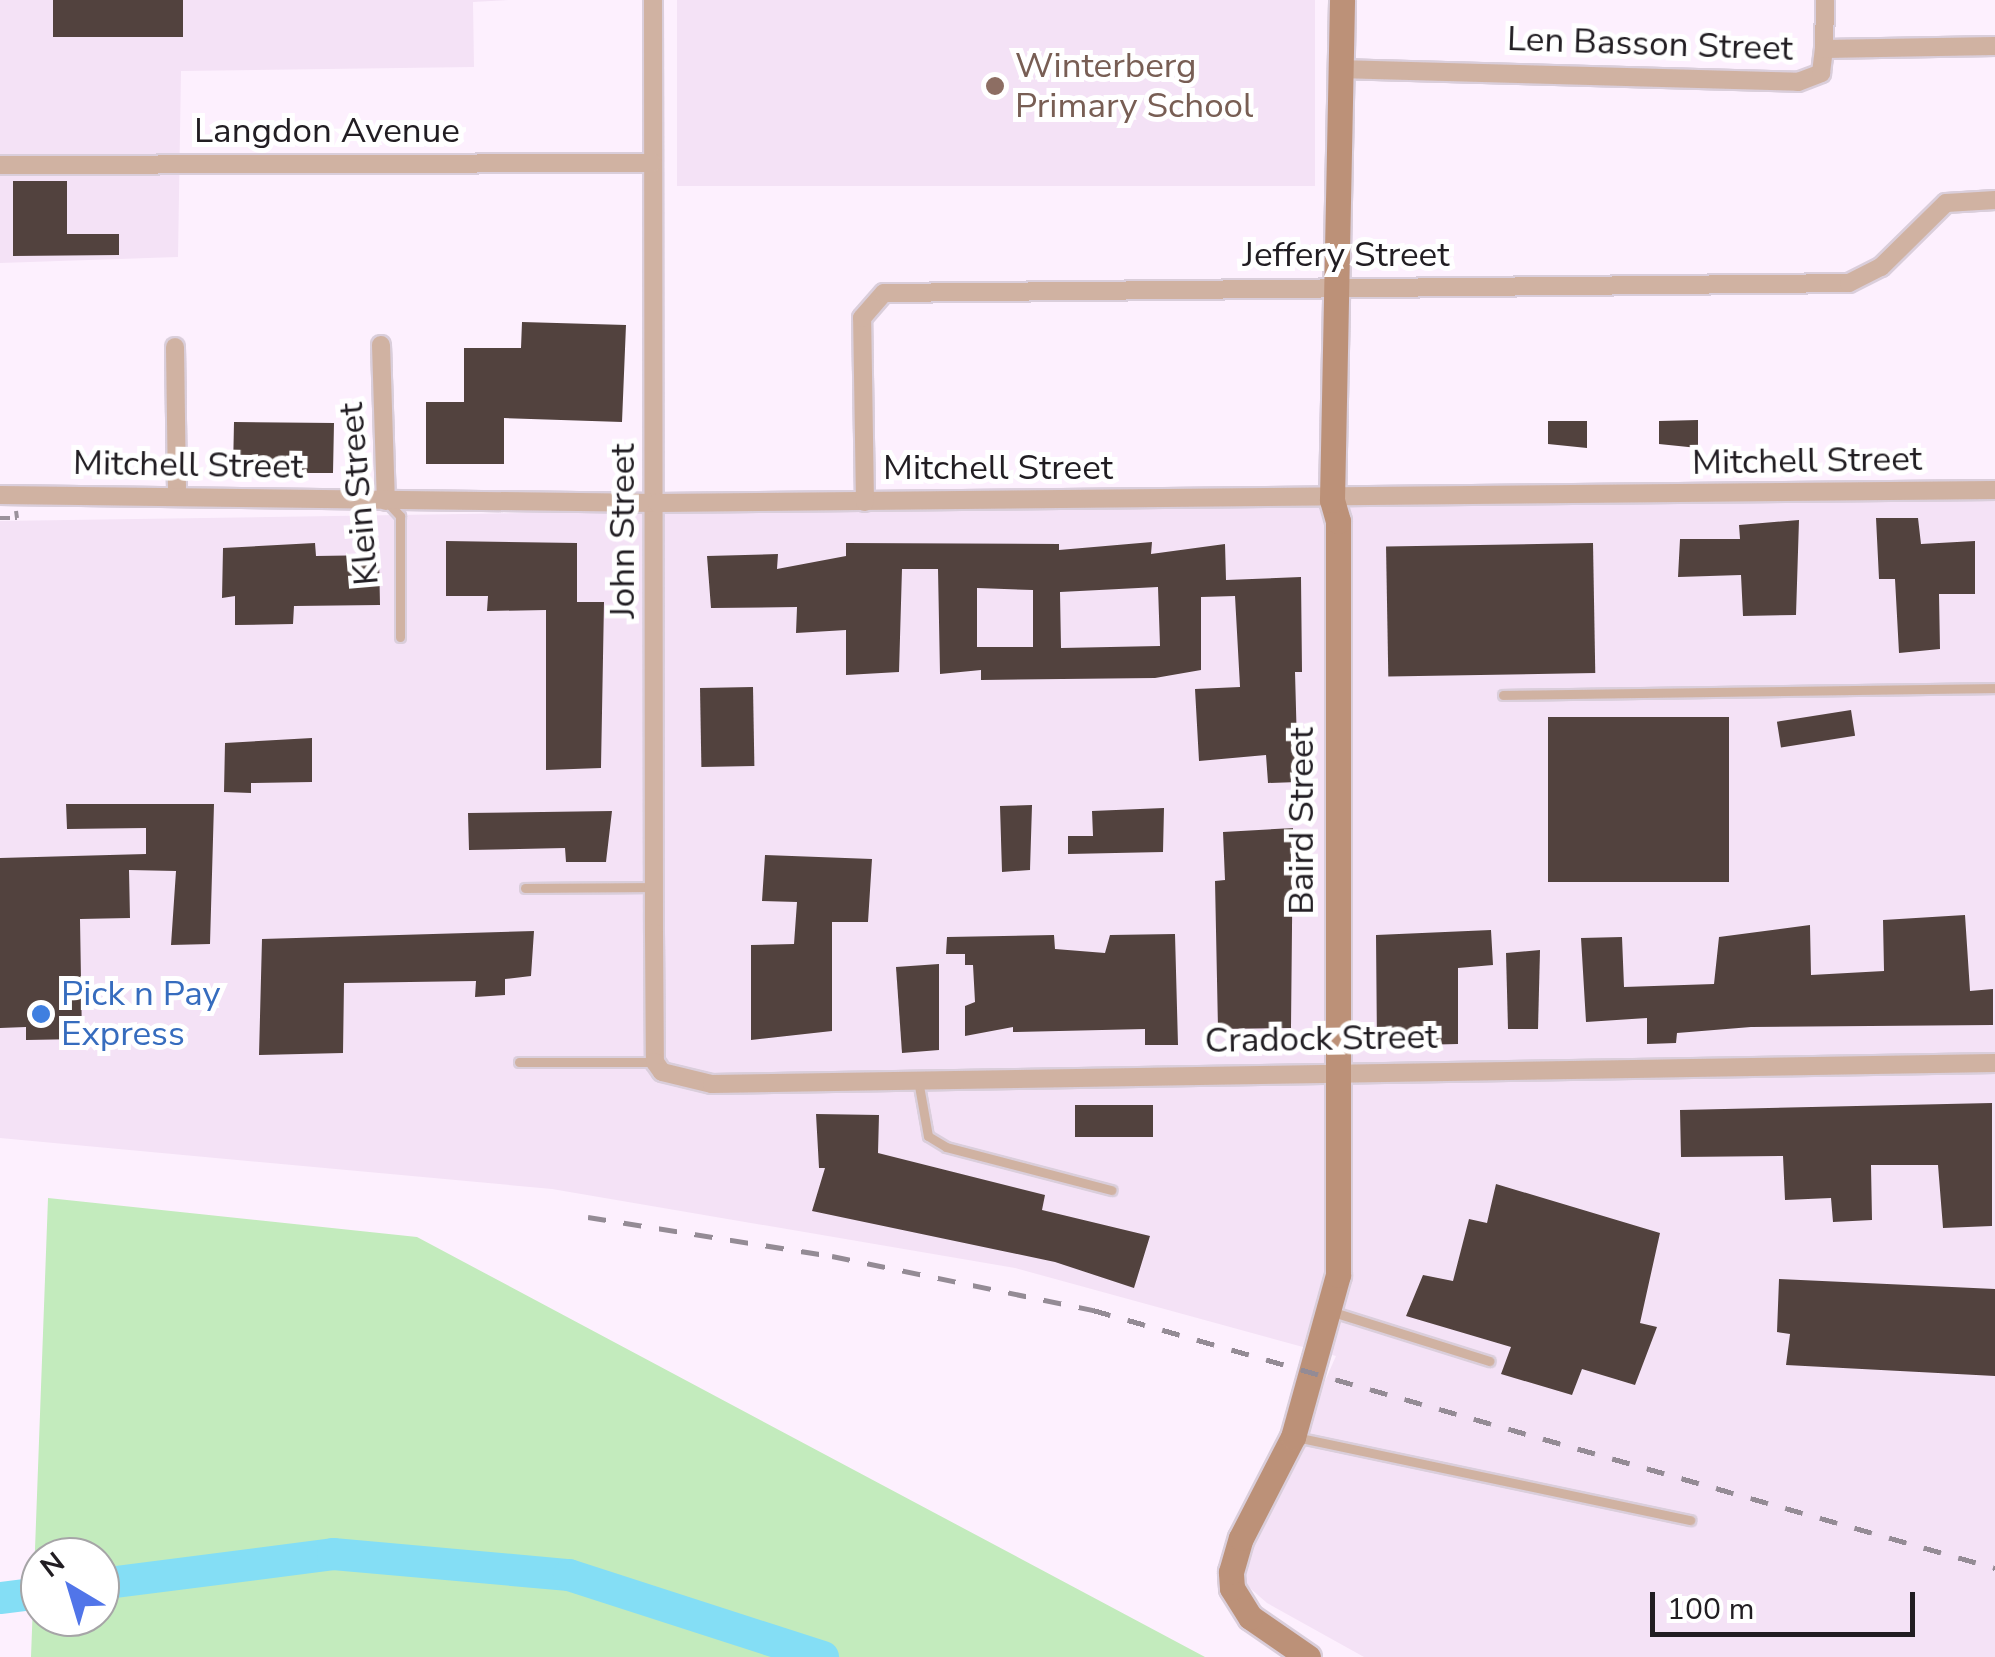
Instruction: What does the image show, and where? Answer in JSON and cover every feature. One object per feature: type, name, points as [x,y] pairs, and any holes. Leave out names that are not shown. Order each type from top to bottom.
[{"type":"street","name":"John Street","points":[[652,0],[657,503],[655,1062]]},
{"type":"street","name":"Baird Street","points":[[1308,1657],[1250,1617],[1232,1588],[1233,1559],[1293,1437],[1333,1312],[1339,1246],[1338,520],[1332,500],[1342,0]]},
{"type":"street","points":[[1824,50],[1825,0]]},
{"type":"street","name":"Len Basson Street","points":[[1338,70],[1798,82],[1821,73],[1824,50],[1995,46]]},
{"type":"street","name":"Langdon Avenue","points":[[0,165],[653,163]]},
{"type":"street","name":"Jeffery Street","points":[[864,502],[862,318],[880,294],[1849,283],[1881,267],[1946,203],[1995,200]]},
{"type":"street","name":"Klein Street","points":[[381,345],[386,501]]},
{"type":"street","points":[[175,346],[177,496]]},
{"type":"street","name":"Mitchell Street","points":[[0,495],[657,503],[1332,500],[1995,490]]},
{"type":"street","name":"Cradock Street","points":[[655,1062],[675,1080],[700,1084],[918,1077],[1995,1063]]},
{"type":"lane","name":"Klein Street","points":[[386,501],[400,516],[400,637]]},
{"type":"lane","points":[[1503,695],[1995,688]]},
{"type":"lane","points":[[525,888],[654,887]]},
{"type":"lane","points":[[519,1062],[655,1062]]},
{"type":"lane","points":[[918,1077],[928,1136],[946,1147],[1111,1190]]},
{"type":"lane","points":[[1333,1312],[1489,1361]]},
{"type":"lane","points":[[1293,1437],[1690,1520]]},
{"type":"shaded area","points":[[0,0],[509,0],[473,2],[474,67],[181,71],[178,257],[0,263]]},
{"type":"shaded area","name":"Winterberg Primary School","points":[[677,0],[1315,0],[1315,186],[677,186]]},
{"type":"shaded area","points":[[1995,491],[1995,1657],[1364,1657],[1267,1603],[1243,1582],[1248,1555],[1336,1356],[1015,1268],[552,1189],[0,1138],[0,521]]},
{"type":"green space","points":[[48,1198],[417,1237],[1205,1657],[31,1657],[32,1637],[120,1637],[120,1537],[35,1537]]},
{"type":"building","points":[[53,0],[183,0],[183,37],[53,37]]},
{"type":"building","points":[[13,181],[67,181],[67,234],[119,234],[119,255],[13,256]]},
{"type":"building","points":[[522,322],[626,325],[622,422],[504,418],[504,464],[426,464],[426,402],[464,402],[464,348],[521,348]]},
{"type":"building","points":[[1698,420],[1698,448],[1659,444],[1659,421]]},
{"type":"building","points":[[1548,421],[1587,421],[1587,448],[1548,444]]},
{"type":"building","points":[[234,422],[334,423],[333,473],[295,473],[295,460],[263,460],[263,470],[233,470]]},
{"type":"building","points":[[1876,518],[1918,518],[1921,544],[1975,541],[1975,594],[1939,594],[1940,649],[1899,653],[1895,579],[1879,579]]},
{"type":"building","points":[[1799,520],[1796,615],[1743,616],[1741,575],[1678,577],[1680,539],[1740,539],[1739,525]]},
{"type":"building","points":[[446,541],[577,543],[577,602],[604,602],[601,768],[546,770],[546,610],[487,611],[488,596],[446,596]]},
{"type":"building","points":[[1152,542],[1151,554],[1225,544],[1226,580],[1301,577],[1302,672],[1295,672],[1298,782],[1268,783],[1266,755],[1199,761],[1195,689],[1240,687],[1235,596],[1201,597],[1201,670],[1155,678],[981,680],[981,670],[940,674],[938,569],[902,569],[899,672],[846,675],[846,630],[796,633],[797,607],[711,608],[707,556],[778,554],[777,569],[846,556],[846,543],[1059,544],[1059,550]],"holes":[[[1158,587],[1160,646],[1061,648],[1060,592]],[[977,588],[1033,590],[1033,647],[977,647]]]},
{"type":"building","points":[[315,543],[316,556],[379,555],[380,605],[294,606],[293,624],[235,625],[235,596],[222,598],[223,548]]},
{"type":"building","points":[[1593,543],[1595,673],[1388,677],[1386,547]]},
{"type":"building","points":[[753,687],[754,766],[701,767],[700,688]]},
{"type":"building","points":[[1851,710],[1855,736],[1781,747],[1777,722]]},
{"type":"building","points":[[1548,717],[1729,717],[1729,882],[1548,882]]},
{"type":"building","points":[[312,738],[312,782],[251,783],[251,793],[224,792],[225,743]]},
{"type":"building","points":[[66,804],[214,804],[210,944],[171,945],[176,871],[129,870],[130,918],[80,919],[82,1039],[26,1040],[26,1027],[0,1028],[0,858],[146,854],[146,828],[67,829]]},
{"type":"building","points":[[1032,805],[1030,870],[1002,872],[1000,806]]},
{"type":"building","points":[[1164,808],[1163,852],[1068,854],[1068,836],[1093,836],[1092,811]]},
{"type":"building","points":[[612,811],[606,862],[566,862],[565,848],[469,850],[468,813]]},
{"type":"building","points":[[1293,828],[1291,1028],[1218,1029],[1215,881],[1225,880],[1223,832]]},
{"type":"building","points":[[765,855],[872,859],[868,922],[832,922],[832,1031],[751,1040],[751,945],[794,944],[797,902],[762,901]]},
{"type":"building","points":[[1965,915],[1970,991],[1993,989],[1993,1025],[1751,1027],[1677,1033],[1676,1043],[1647,1044],[1647,1018],[1586,1022],[1581,938],[1622,937],[1624,987],[1714,984],[1719,937],[1810,925],[1811,975],[1884,971],[1883,920]]},
{"type":"building","points":[[1491,930],[1493,965],[1458,968],[1458,1044],[1377,1046],[1376,935]]},
{"type":"building","points":[[534,931],[531,976],[505,979],[505,995],[475,997],[476,981],[344,983],[343,1053],[259,1055],[262,939]]},
{"type":"building","points":[[1175,934],[1178,1045],[1145,1045],[1145,1029],[1013,1032],[1013,1027],[965,1036],[965,1006],[975,1002],[973,965],[965,965],[965,954],[946,954],[947,937],[1054,935],[1055,949],[1105,953],[1110,935]]},
{"type":"building","points":[[1540,950],[1538,1029],[1508,1029],[1506,953]]},
{"type":"building","points":[[939,964],[939,1050],[902,1053],[896,967]]},
{"type":"building","points":[[1992,1103],[1992,1226],[1943,1228],[1938,1165],[1871,1165],[1872,1220],[1833,1222],[1831,1198],[1785,1200],[1783,1156],[1681,1157],[1680,1110]]},
{"type":"building","points":[[1075,1105],[1153,1105],[1153,1137],[1075,1137]]},
{"type":"building","points":[[816,1114],[879,1115],[878,1153],[1045,1195],[1042,1210],[1150,1236],[1134,1288],[1055,1262],[812,1211],[825,1168],[819,1168]]},
{"type":"building","points":[[1496,1184],[1660,1233],[1640,1323],[1657,1327],[1635,1385],[1582,1369],[1572,1395],[1501,1374],[1511,1347],[1406,1316],[1423,1275],[1453,1281],[1469,1219],[1487,1223]]},
{"type":"building","points":[[1779,1279],[1995,1289],[1995,1376],[1786,1365],[1790,1334],[1777,1332]]},
{"type":"waterway","points":[[120,1581],[333,1554],[569,1575],[823,1657]]},
{"type":"waterway","points":[[0,1598],[20,1596]]},
{"type":"railway","points":[[588,1217],[832,1256],[1093,1310],[1995,1568]]},
{"type":"place","name":"Winterberg Primary School","points":[[995,86]]},
{"type":"place","name":"Pick n Pay Express","points":[[41,1014]]}]
